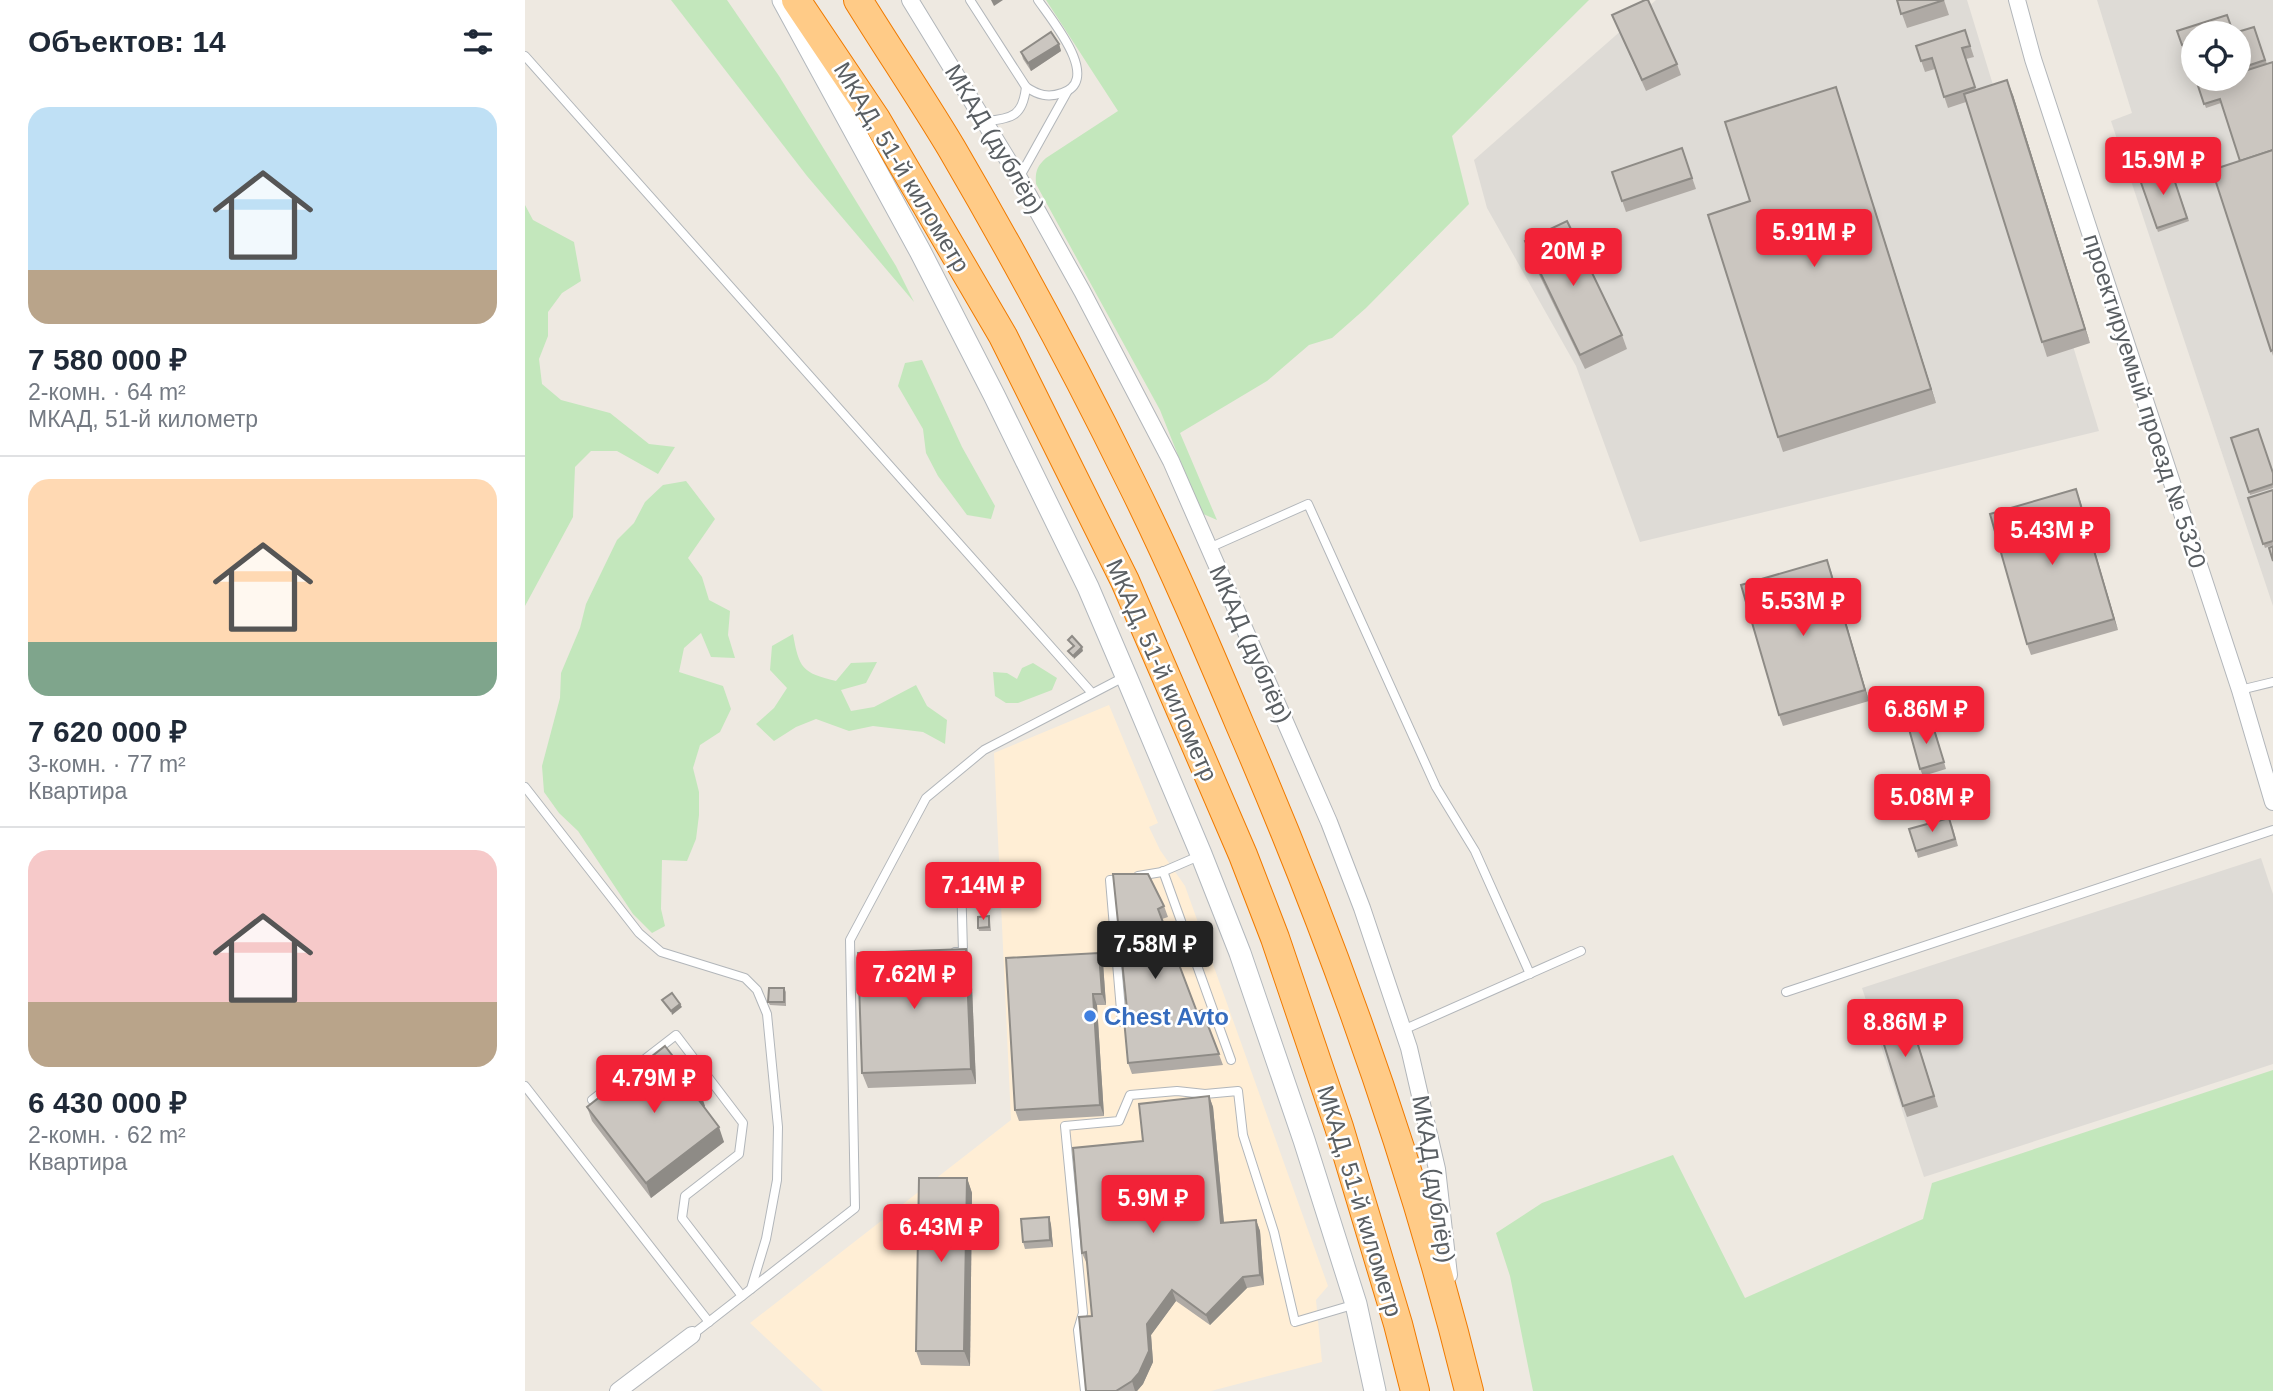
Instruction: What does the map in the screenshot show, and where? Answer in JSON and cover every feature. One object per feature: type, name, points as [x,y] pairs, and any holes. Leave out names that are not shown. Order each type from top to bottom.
[{"type":"highway","name":"МКАД, 51-й километр","points":[[796,0],[877,119],[1003,335],[1125,581],[1243,855],[1275,938],[1339,1127],[1398,1324],[1415,1391]]},
{"type":"highway","name":"МКАД, 51-й километр","points":[[858,0],[951,147],[1043,311],[1130,478],[1176,575],[1287,833],[1387,1108],[1469,1391]]},
{"type":"street","points":[[783,0],[920,251],[994,395],[1088,587],[1126,676],[1240,953],[1356,1304],[1375,1391]]},
{"type":"street","name":"МКАД (дублёр)","points":[[910,0],[1019,178],[1082,290],[1171,461],[1329,822],[1362,908],[1403,1030],[1424,1108],[1437,1169],[1456,1340]]},
{"type":"street","name":"проектируемый проезд № 5320","points":[[2017,0],[2273,802]]},
{"type":"street","points":[[618,1391],[692,1335]]},
{"type":"lane","points":[[970,0],[1026,87],[1037,94],[1051,97],[1067,92]]},
{"type":"lane","points":[[1019,178],[1075,82],[1078,68],[1075,55],[1038,0]]},
{"type":"lane","points":[[525,56],[1092,693]]},
{"type":"lane","points":[[986,121],[1003,120],[1016,114],[1024,104],[1026,87]]},
{"type":"lane","points":[[1209,548],[1308,504],[1436,787],[1475,852],[1531,974]]},
{"type":"lane","points":[[692,1335],[855,1208],[851,940],[926,798],[984,750],[1126,676]]},
{"type":"lane","points":[[2239,690],[2273,682]]},
{"type":"lane","points":[[525,787],[639,933],[661,952],[745,978],[757,990],[767,1014],[778,1127],[778,1154],[777,1180],[766,1239],[751,1289]]},
{"type":"lane","points":[[1786,992],[2273,830]]},
{"type":"lane","points":[[1122,1022],[1111,880],[1163,871],[1201,854]]},
{"type":"lane","points":[[1163,871],[1231,1060]]},
{"type":"lane","points":[[951,952],[963,952],[961,879]]},
{"type":"lane","points":[[1403,1030],[1581,951]]},
{"type":"lane","points":[[851,956],[863,955]]},
{"type":"lane","points":[[592,1100],[676,1035],[710,1079],[743,1123],[739,1154],[685,1196],[682,1218],[742,1296]]},
{"type":"lane","points":[[525,1086],[709,1322]]},
{"type":"lane","points":[[1084,1391],[1079,1330],[1083,1313],[1065,1126],[1119,1121],[1130,1096],[1177,1091],[1205,1094],[1238,1091],[1243,1135],[1274,1232],[1295,1322],[1356,1304]]},
{"type":"shaded area","points":[[1656,0],[1967,0],[2099,431],[1640,542],[1576,366],[1487,208],[1474,160]]},
{"type":"shaded area","points":[[2097,0],[2273,0],[2273,606],[2111,121],[2132,113]]},
{"type":"shaded area","points":[[1109,705],[1158,823],[1149,827],[1160,850],[1185,886],[1328,1286],[1316,1300],[1322,1362],[1211,1391],[823,1391],[750,1323],[1011,1120],[994,753]]},
{"type":"shaded area","points":[[2261,858],[2273,894],[2273,1064],[1924,1177],[1862,988]]},
{"type":"green space","points":[[671,0],[727,0],[779,76],[896,266],[914,302],[807,176]]},
{"type":"green space","points":[[1046,0],[1589,0],[1452,136],[1469,204],[1366,308],[1332,338],[1309,345],[1267,381],[1180,433],[1217,520],[1201,513],[1160,410],[1036,184],[1037,170],[1046,158],[1118,111]]},
{"type":"green space","points":[[525,205],[533,220],[574,242],[581,281],[562,293],[548,312],[548,336],[539,359],[542,384],[561,400],[610,413],[649,444],[675,447],[658,474],[617,451],[591,451],[575,467],[573,517],[525,606]]},
{"type":"green space","points":[[922,360],[962,447],[995,506],[991,519],[967,515],[938,476],[926,453],[923,429],[898,386],[905,363]]},
{"type":"green space","points":[[686,481],[715,519],[688,558],[702,577],[709,600],[730,611],[728,635],[735,658],[711,657],[701,633],[684,648],[679,672],[723,686],[731,709],[720,732],[700,745],[693,768],[699,792],[696,839],[687,861],[662,860],[661,909],[665,926],[652,933],[633,914],[578,831],[559,813],[544,792],[542,766],[560,698],[561,673],[580,628],[586,604],[617,540],[634,523],[645,502],[663,485]]},
{"type":"green space","points":[[793,634],[800,662],[809,672],[825,678],[836,681],[851,663],[877,662],[866,683],[841,690],[851,711],[874,707],[916,685],[927,706],[947,720],[945,744],[923,732],[873,726],[849,731],[816,719],[796,727],[774,741],[756,724],[774,708],[787,688],[770,670],[772,646]]},
{"type":"green space","points":[[1033,663],[1057,678],[1052,690],[1018,703],[1006,703],[995,696],[993,672],[1007,673],[1017,679],[1022,668]]},
{"type":"green space","points":[[2273,1070],[2273,1391],[1533,1391],[1510,1276],[1496,1233],[1542,1203],[1673,1155],[1745,1298],[1923,1219],[1932,1183]]},
{"type":"building","points":[[1648,0],[1677,64],[1642,80],[1612,15]]},
{"type":"building","points":[[1897,0],[1944,0],[1901,14]]},
{"type":"building","points":[[2227,15],[2229,21],[2208,21]]},
{"type":"building","points":[[2254,27],[2265,60],[2251,65],[2251,28]]},
{"type":"building","points":[[1965,30],[1970,46],[1962,48],[1975,87],[1944,97],[1932,58],[1921,61],[1916,46]]},
{"type":"building","points":[[1051,32],[1059,44],[1028,63],[1021,52]]},
{"type":"building","points":[[2273,62],[2273,150],[2240,161],[2220,99],[2204,104],[2200,91],[2251,91],[2251,69]]},
{"type":"building","points":[[2007,80],[2085,329],[2042,342],[1964,94]]},
{"type":"building","points":[[1836,87],[1931,389],[1778,437],[1708,215],[1750,201],[1725,122]]},
{"type":"building","points":[[1682,148],[1692,178],[1622,201],[1612,172]]},
{"type":"building","points":[[2273,150],[2273,350],[2271,351],[2212,170]]},
{"type":"building","points":[[2170,167],[2187,218],[2157,228],[2139,177]]},
{"type":"building","points":[[1567,221],[1622,335],[1580,355],[1525,241]]},
{"type":"building","points":[[2258,429],[2273,473],[2273,484],[2249,492],[2231,438]]},
{"type":"building","points":[[2076,489],[2114,619],[2027,644],[1990,514]]},
{"type":"building","points":[[2273,490],[2273,541],[2263,544],[2248,498]]},
{"type":"building","points":[[1827,560],[1865,690],[1779,715],[1741,585]]},
{"type":"building","points":[[1072,636],[1082,647],[1073,656],[1068,651],[1074,646],[1068,640]]},
{"type":"building","points":[[1932,723],[1944,762],[1920,769],[1909,729]]},
{"type":"building","points":[[1949,818],[1955,839],[1916,851],[1909,829]]},
{"type":"building","points":[[1113,874],[1148,874],[1164,906],[1158,909],[1197,1012],[1202,1010],[1219,1054],[1128,1063],[1124,1019],[1128,1019]]},
{"type":"building","points":[[989,916],[989,927],[978,928],[978,917]]},
{"type":"building","points":[[966,949],[971,1069],[862,1073],[858,953]]},
{"type":"building","points":[[1099,953],[1102,994],[1093,994],[1100,1105],[1015,1110],[1006,958]]},
{"type":"building","points":[[769,988],[784,988],[784,1002],[768,1002]]},
{"type":"building","points":[[672,993],[680,1004],[671,1011],[662,1000]]},
{"type":"building","points":[[1908,1013],[1934,1096],[1903,1106],[1877,1022]]},
{"type":"building","points":[[665,1046],[700,1091],[695,1095],[719,1127],[646,1183],[587,1107]]},
{"type":"building","points":[[1209,1096],[1221,1223],[1256,1220],[1260,1275],[1243,1277],[1206,1315],[1172,1290],[1147,1324],[1149,1351],[1139,1373],[1116,1391],[1086,1391],[1079,1317],[1092,1316],[1086,1252],[1082,1253],[1073,1148],[1143,1141],[1139,1104]]},
{"type":"building","points":[[919,1178],[967,1178],[964,1351],[916,1351]]},
{"type":"building","points":[[1049,1217],[1050,1240],[1023,1242],[1021,1219]]},
{"type":"place","name":"Chest Avto","points":[[1090,1016]]}]
